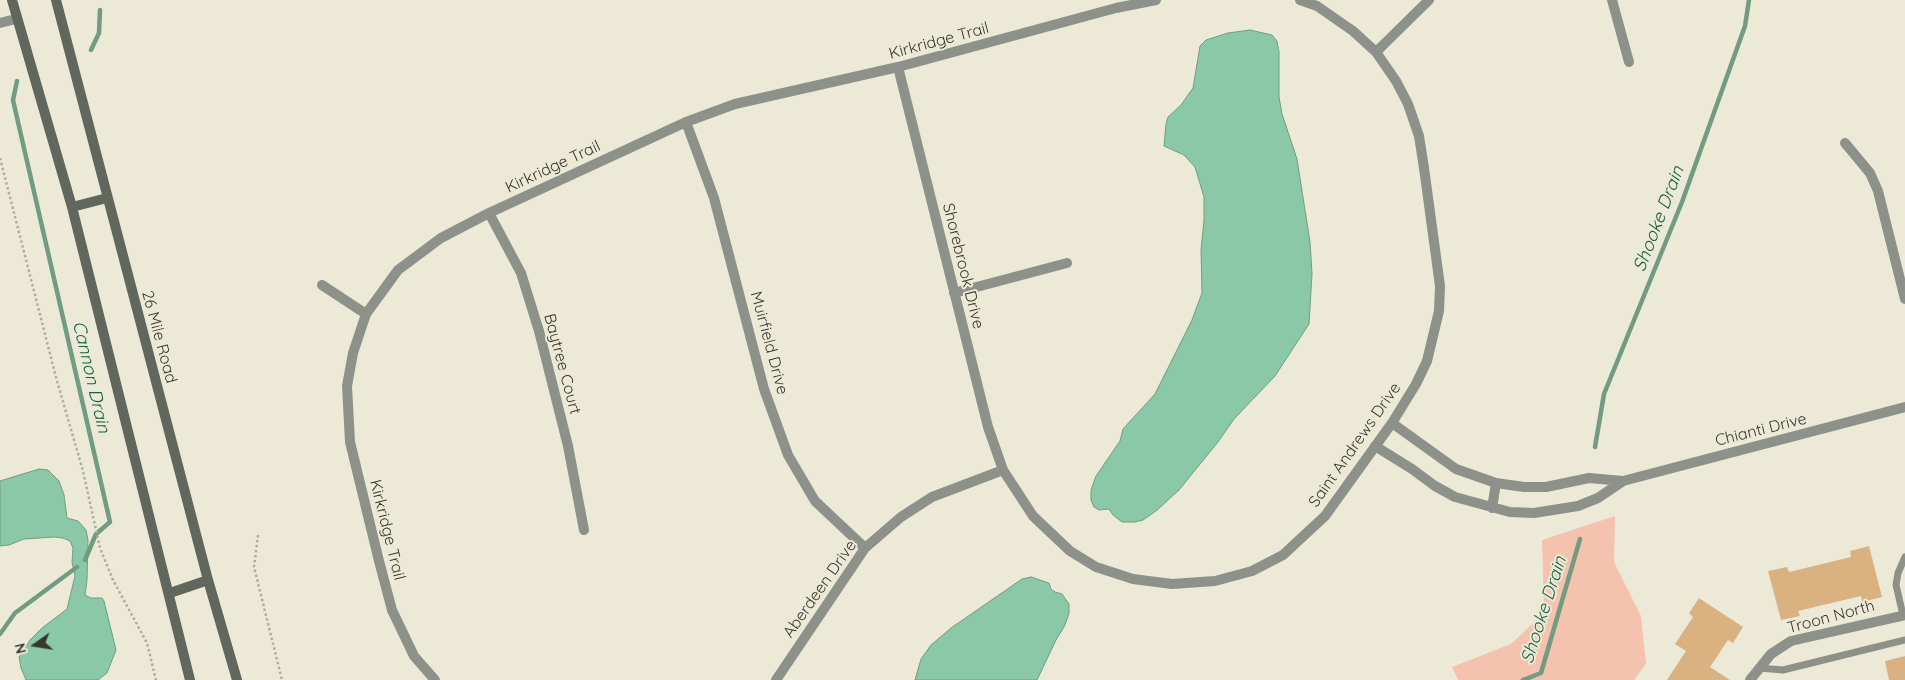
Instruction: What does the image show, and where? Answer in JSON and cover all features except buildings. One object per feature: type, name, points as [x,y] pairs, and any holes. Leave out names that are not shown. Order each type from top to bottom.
[{"type":"main road","points":[[12,0],[72,207],[170,593],[190,680]]},
{"type":"main road","name":"26 Mile Road","points":[[56,0],[208,580],[237,680]]},
{"type":"main road","points":[[72,207],[107,198]]},
{"type":"main road","points":[[170,593],[208,580]]},
{"type":"street","name":"Kirkridge Trail","points":[[435,680],[414,656],[392,610],[378,561],[350,442],[347,386],[353,353],[366,314],[398,270],[441,238],[489,213],[686,122],[735,104],[898,67],[1115,4],[1156,0]]},
{"type":"street","points":[[1300,0],[1317,6],[1353,31],[1376,52],[1429,0]]},
{"type":"street","points":[[1612,0],[1630,62]]},
{"type":"street","points":[[0,23],[16,19]]},
{"type":"street","name":"Saint Andrews Drive","points":[[1003,470],[1032,516],[1070,551],[1096,567],[1133,579],[1172,584],[1215,581],[1252,571],[1282,555],[1325,516],[1392,422],[1416,384],[1427,361],[1439,311],[1440,286],[1419,136],[1408,104],[1396,81],[1376,52]]},
{"type":"street","name":"Shorebrook Drive","points":[[898,67],[988,427],[1003,470]]},
{"type":"street","name":"Muirfield Drive","points":[[686,122],[714,198],[764,389],[788,455],[815,501],[865,548]]},
{"type":"street","points":[[1845,143],[1870,173],[1878,192],[1905,299]]},
{"type":"street","name":"Baytree Court","points":[[489,213],[521,273],[539,331],[568,446],[584,530]]},
{"type":"street","points":[[954,293],[1067,263]]},
{"type":"street","points":[[322,285],[366,314]]},
{"type":"street","name":"Chianti Drive","points":[[1375,446],[1455,497],[1510,512],[1534,513],[1578,506],[1598,498],[1623,481],[1905,407]]},
{"type":"street","name":"Chianti Drive","points":[[1392,422],[1456,469],[1496,483],[1539,487],[1589,478],[1623,481]]},
{"type":"street","name":"Aberdeen Drive","points":[[776,680],[865,548],[901,518],[932,497],[1003,470]]},
{"type":"street","points":[[1492,508],[1496,483]]},
{"type":"street","name":"Troon North","points":[[1750,680],[1771,654],[1791,641],[1904,615]]},
{"type":"lane","points":[[1904,615],[1896,585],[1898,573],[1905,557]]},
{"type":"lane","points":[[1759,668],[1782,670],[1905,640]]},
{"type":"path","points":[[0,158],[62,399],[83,471],[105,563],[147,643],[156,680]]},
{"type":"path","points":[[258,535],[254,568],[282,680]]},
{"type":"shaded area","points":[[1250,30],[1272,35],[1277,41],[1279,52],[1279,97],[1282,114],[1297,159],[1310,242],[1312,274],[1309,324],[1275,376],[1234,419],[1179,490],[1143,520],[1122,522],[1109,509],[1099,510],[1094,507],[1091,500],[1091,490],[1096,476],[1120,441],[1123,429],[1155,394],[1192,320],[1202,293],[1201,250],[1204,197],[1195,167],[1184,155],[1164,146],[1166,124],[1168,117],[1181,105],[1193,88],[1200,46],[1206,40],[1228,33]]},
{"type":"shaded area","points":[[39,469],[48,470],[59,481],[64,495],[67,518],[78,521],[86,530],[88,540],[85,595],[91,598],[102,598],[104,601],[116,650],[107,673],[98,680],[26,680],[21,668],[19,657],[30,640],[67,609],[75,576],[72,562],[73,548],[70,541],[63,538],[24,539],[9,545],[0,546],[0,481]]},
{"type":"shaded area","points":[[1615,516],[1614,562],[1641,616],[1646,664],[1634,680],[1458,680],[1452,667],[1511,644],[1544,613],[1542,540]]},
{"type":"shaded area","points":[[1031,577],[1049,583],[1051,589],[1062,594],[1069,604],[1069,614],[1064,627],[1037,680],[915,680],[921,659],[931,645],[951,628],[1022,579]]},
{"type":"waterway","name":"Shooke Drain","points":[[1595,447],[1604,394],[1682,202],[1745,26],[1749,0]]},
{"type":"waterway","name":"Cannon Drain","points":[[91,50],[99,33],[100,10]]},
{"type":"waterway","name":"Cannon Drain","points":[[17,81],[13,100],[110,522],[96,534],[85,560]]},
{"type":"waterway","name":"Shooke Drain","points":[[1523,680],[1541,673],[1580,539]]},
{"type":"waterway","name":"Cannon Drain","points":[[0,634],[15,613],[77,567]]}]
